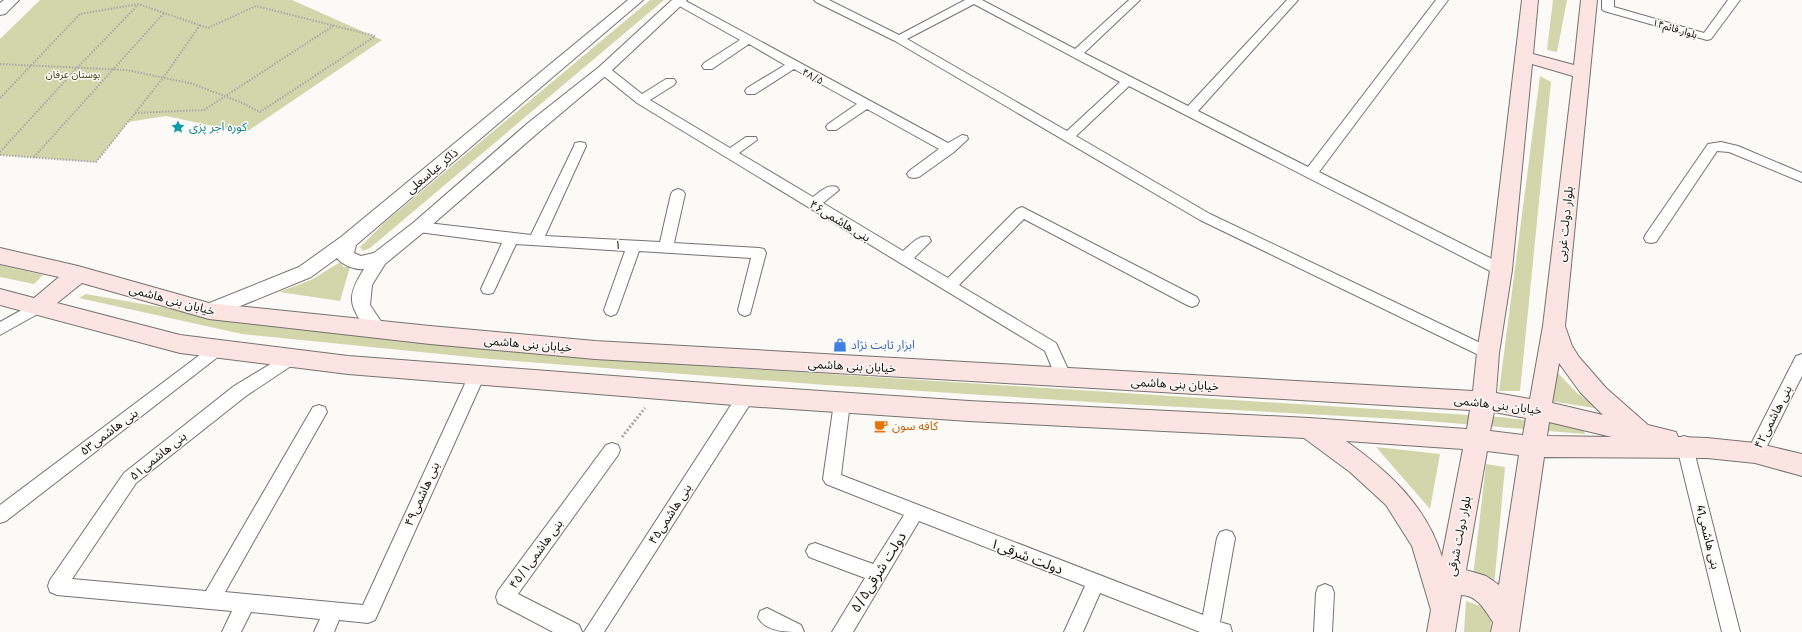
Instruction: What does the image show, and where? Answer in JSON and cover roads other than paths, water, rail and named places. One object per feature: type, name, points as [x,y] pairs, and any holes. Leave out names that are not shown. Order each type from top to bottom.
[{"type":"main road","points":[[1478,440],[1484,401],[1488,353],[1501,270],[1530,0]]},
{"type":"main road","name":"بلوار دولت غربی","points":[[1533,446],[1554,326],[1589,0]]},
{"type":"main road","points":[[1525,57],[1582,74]]},
{"type":"main road","name":"خیابان بنی هاشمی","points":[[0,256],[78,274],[209,311],[595,350],[1484,401],[1539,410],[1692,446]]},
{"type":"main road","points":[[38,307],[78,274]]},
{"type":"main road","name":"خیابان بنی هاشمی","points":[[0,297],[180,344],[348,365],[842,403],[1309,428],[1478,440],[1533,446],[1692,446],[1755,453],[1802,465]]},
{"type":"main road","points":[[1554,326],[1564,352],[1578,376],[1604,401],[1644,434]]},
{"type":"main road","points":[[1309,428],[1359,464],[1396,497],[1424,542],[1443,621]]},
{"type":"main road","name":"بلوار دولت شرقی","points":[[1443,621],[1478,440]]},
{"type":"main road","points":[[1506,626],[1533,446]]},
{"type":"main road","points":[[1443,621],[1450,585],[1459,582],[1469,582],[1492,596],[1506,626]]},
{"type":"street","points":[[0,11],[12,0]]},
{"type":"street","name":"ذاکر عباسعلی","points":[[209,311],[305,272],[347,242],[636,0]]},
{"type":"street","points":[[820,0],[899,39],[1205,217],[1488,353]]},
{"type":"street","points":[[899,39],[973,0],[1189,113],[1501,270]]},
{"type":"street","points":[[1076,54],[1135,0]]},
{"type":"street","points":[[1189,113],[1293,0]]},
{"type":"street","points":[[1310,174],[1442,0]]},
{"type":"street","name":"بلوار قائم۱۴","points":[[1608,0],[1608,9],[1707,36],[1734,0]]},
{"type":"street","points":[[376,329],[361,306],[363,285],[379,259],[419,227],[534,127],[604,70],[679,1]]},
{"type":"street","name":"۴۸/۵","points":[[679,1],[793,65],[949,148]]},
{"type":"street","points":[[708,66],[748,40]]},
{"type":"street","points":[[751,91],[793,65]]},
{"type":"street","name":"بنی هاشمی۴۶","points":[[604,70],[641,100],[1051,347],[1064,378]]},
{"type":"street","points":[[1068,137],[1128,81]]},
{"type":"street","points":[[641,100],[670,82]]},
{"type":"street","points":[[832,127],[866,104]]},
{"type":"street","points":[[914,174],[962,139]]},
{"type":"street","points":[[729,154],[751,140]]},
{"type":"street","points":[[536,240],[580,146]]},
{"type":"street","points":[[1651,238],[1713,147],[1721,146],[1733,149],[1802,178]]},
{"type":"street","points":[[813,204],[832,190]]},
{"type":"street","points":[[666,248],[678,194]]},
{"type":"street","points":[[949,286],[1022,212],[1192,301]]},
{"type":"street","name":"۱","points":[[419,227],[511,239],[759,253],[744,310]]},
{"type":"street","points":[[488,288],[511,239]]},
{"type":"street","points":[[903,259],[924,241]]},
{"type":"street","points":[[347,242],[345,256],[359,263],[379,259]]},
{"type":"street","points":[[611,310],[634,246]]},
{"type":"street","points":[[0,329],[38,307]]},
{"type":"street","name":"بنی هاشمی۵۳","points":[[0,515],[218,349]]},
{"type":"street","name":"بنی هاشمی۵۱","points":[[211,600],[57,586],[130,478],[240,391],[292,358]]},
{"type":"street","name":"بنی هاشمی۴۲","points":[[1755,453],[1802,360]]},
{"type":"street","name":"بنی هاشمی۴۹","points":[[334,610],[368,614],[476,375]]},
{"type":"street","name":"بنی هاشمی۴۵","points":[[593,632],[746,396]]},
{"type":"street","name":"۱دولت شرقی","points":[[842,403],[832,479],[1215,630]]},
{"type":"street","points":[[319,412],[211,600],[334,610],[324,632]]},
{"type":"street","name":"بنی هاشمی41","points":[[1692,446],[1731,632]]},
{"type":"street","name":"۴۵/۱بنی هاشمی","points":[[572,632],[505,597],[612,450]]},
{"type":"street","name":"۵/۵دولت شرقی","points":[[842,632],[915,512]]},
{"type":"street","points":[[1215,630],[1226,538]]},
{"type":"street","points":[[815,551],[877,574]]},
{"type":"street","points":[[1073,632],[1096,582]]},
{"type":"street","points":[[1323,632],[1325,594]]},
{"type":"street","points":[[231,632],[246,603]]},
{"type":"street","points":[[767,617],[794,632]]},
{"type":"place","name":"کوره اجر پزی","points":[[178,127]]},
{"type":"place","name":"ابزار ثابت نژاد","points":[[840,345]]},
{"type":"place","name":"کافه سون","points":[[881,426]]},
{"type":"park label","name":"بوستان عرفان","points":[[73,74]]}]
